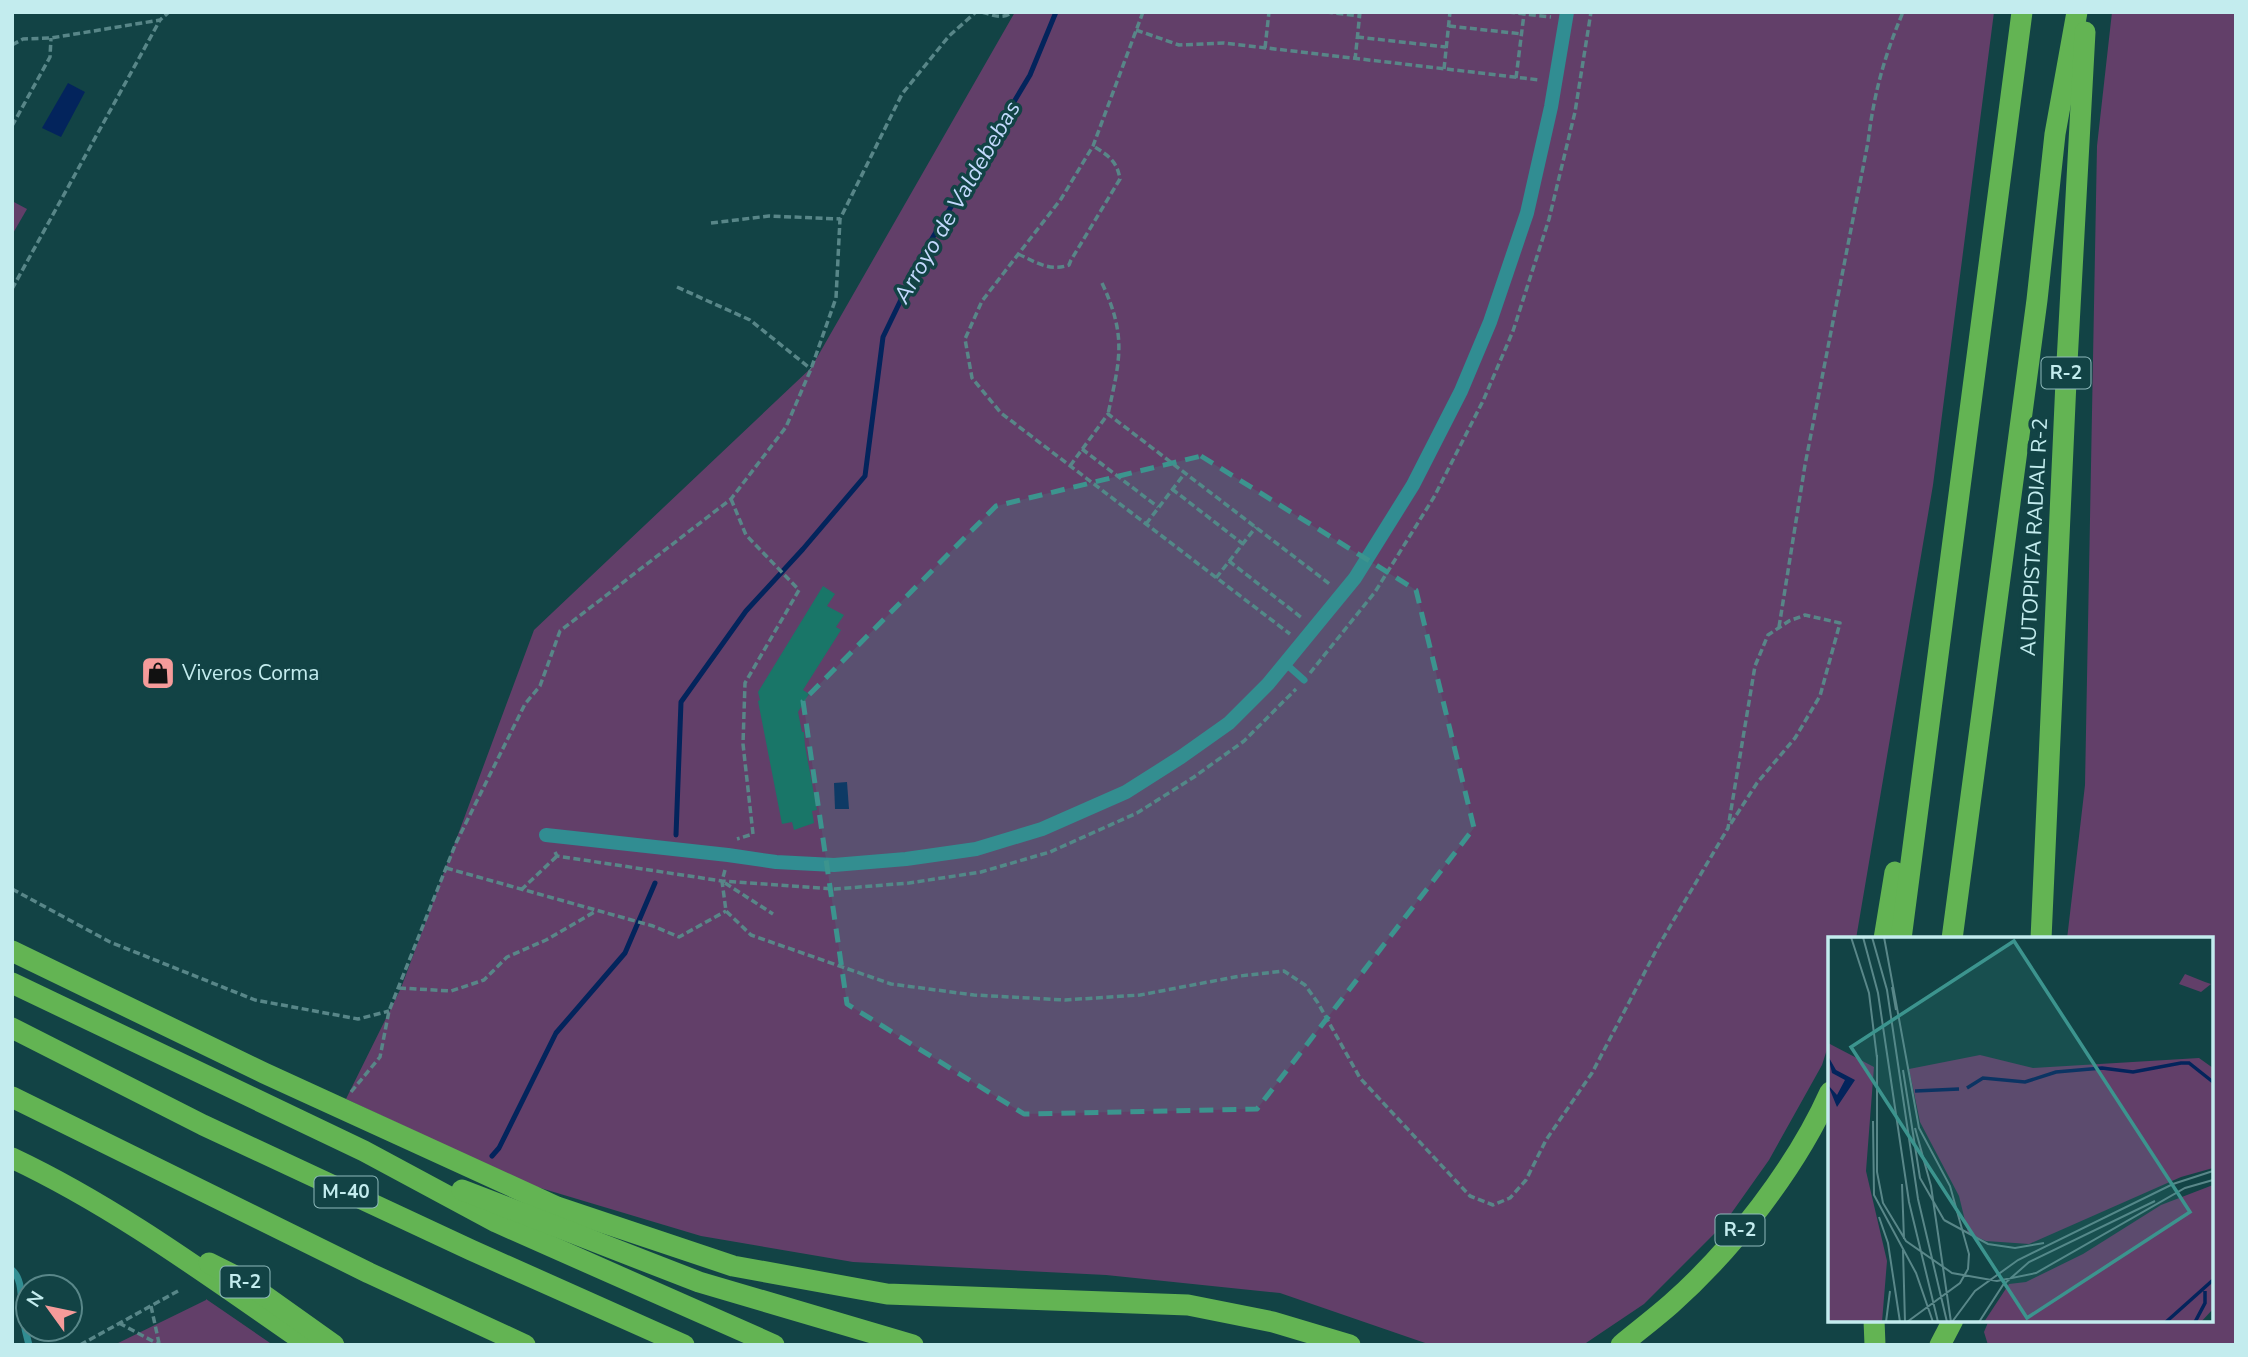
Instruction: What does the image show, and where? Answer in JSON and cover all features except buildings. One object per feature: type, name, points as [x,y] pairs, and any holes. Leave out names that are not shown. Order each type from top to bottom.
[{"type":"highway","points":[[1901,937],[2022,12]]},
{"type":"highway","points":[[1952,937],[2037,300],[2055,134],[2077,12]]},
{"type":"highway","name":"AUTOPISTA RADIAL R-2","points":[[2041,937],[2086,12]]},
{"type":"highway","points":[[1884,937],[1933,612],[1945,593]]},
{"type":"highway","points":[[12,951],[264,1073],[557,1207],[733,1265],[887,1294],[1188,1304],[1273,1322],[1350,1345]]},
{"type":"highway","points":[[12,983],[364,1151],[496,1222],[774,1345]]},
{"type":"highway","name":"M-40","points":[[12,1028],[228,1136],[471,1250],[684,1345]]},
{"type":"highway","name":"R-2","points":[[1621,1345],[1672,1303],[1756,1211],[1793,1159],[1828,1096]]},
{"type":"highway","points":[[12,1097],[369,1273],[525,1345]]},
{"type":"highway","points":[[364,1151],[699,1282],[913,1345]]},
{"type":"highway","points":[[12,1158],[40,1171],[147,1234],[309,1345]]},
{"type":"highway","name":"R-2","points":[[147,1234],[242,1279],[334,1345]]},
{"type":"highway","points":[[1874,1322],[1875,1345]]},
{"type":"highway","points":[[1940,1345],[1952,1322]]},
{"type":"highway","points":[[1953,1322],[1959,1345]]},
{"type":"street","points":[[546,835],[776,862],[834,865],[976,849],[1042,829],[1126,792],[1229,723],[1303,644],[1355,578],[1413,485],[1461,391],[1490,322],[1527,213],[1556,82],[1566,16]]},
{"type":"lane","points":[[1286,663],[1304,680]]},
{"type":"lane","points":[[12,1270],[17,1274],[22,1296],[22,1313],[29,1345]]},
{"type":"path","points":[[12,289],[159,20],[169,12]]},
{"type":"path","points":[[346,1100],[380,1057],[389,1011],[456,843],[525,704],[540,686],[560,631],[731,499],[786,427],[811,369],[836,298],[839,219],[902,94],[948,37],[976,12]]},
{"type":"path","points":[[982,12],[998,17],[1012,12]]},
{"type":"path","points":[[1143,12],[1093,146],[1061,199],[982,301],[965,339],[972,378],[1001,413],[1303,644]]},
{"type":"path","points":[[1265,48],[1269,12]]},
{"type":"path","points":[[1326,12],[1360,14],[1355,60]]},
{"type":"path","points":[[1444,69],[1450,12]]},
{"type":"path","points":[[1508,12],[1566,16]]},
{"type":"path","points":[[1779,627],[1805,465],[1866,153],[1874,99],[1889,46],[1903,12]]},
{"type":"path","points":[[1517,78],[1524,14]]},
{"type":"path","points":[[12,45],[23,39],[51,38],[159,20]]},
{"type":"path","points":[[1449,26],[1521,34]]},
{"type":"path","points":[[1136,30],[1179,45],[1223,43],[1556,82]]},
{"type":"path","points":[[1357,37],[1446,47]]},
{"type":"path","points":[[12,126],[50,57],[51,38]]},
{"type":"path","points":[[1018,254],[1058,269],[1069,265],[1120,179],[1118,169],[1110,157],[1093,146]]},
{"type":"path","points":[[711,223],[769,216],[839,219]]},
{"type":"path","points":[[1070,466],[1108,414],[1118,365],[1120,332],[1102,283]]},
{"type":"path","points":[[677,287],[750,320],[811,369]]},
{"type":"path","points":[[1108,414],[1343,594]]},
{"type":"path","points":[[1083,449],[1158,507]]},
{"type":"path","points":[[1146,524],[1185,473]]},
{"type":"path","points":[[1172,489],[1243,544]]},
{"type":"path","points":[[731,499],[746,535],[799,590],[745,683],[743,744],[753,834],[731,841],[722,881],[726,911],[751,934],[891,984],[974,995],[1065,1000],[1139,995],[1240,976],[1284,971],[1312,993],[1360,1079],[1470,1196],[1493,1205],[1510,1198],[1526,1180],[1546,1140],[1592,1073],[1659,945],[1728,828],[1757,783],[1795,738],[1820,696],[1840,623],[1805,615],[1788,621],[1768,635],[1755,666],[1728,828]]},
{"type":"path","points":[[1216,578],[1255,527]]},
{"type":"path","points":[[1229,561],[1316,628]]},
{"type":"path","points":[[521,890],[557,856]]},
{"type":"path","points":[[446,868],[653,926],[680,937],[726,911]]},
{"type":"path","points":[[722,881],[773,914]]},
{"type":"path","points":[[12,889],[110,942],[255,1000],[358,1019],[389,1011]]},
{"type":"path","points":[[399,988],[451,991],[484,979],[506,957],[545,940],[596,911]]},
{"type":"path","points":[[80,1345],[178,1291]]},
{"type":"path","points":[[151,1306],[159,1345]]},
{"type":"path","points":[[120,1323],[159,1345]]},
{"type":"highlighted area","points":[[1201,456],[1416,590],[1474,828],[1257,1109],[1024,1114],[847,1004],[803,701],[996,506]]},
{"type":"shaded area","points":[[1015,12],[1994,12],[1933,485],[1856,937],[1828,937],[1828,1046],[1822,1065],[1769,1160],[1723,1225],[1644,1304],[1583,1345],[1431,1345],[1280,1293],[1106,1275],[853,1262],[701,1236],[527,1184],[346,1099],[401,988],[534,630],[811,368]]},
{"type":"shaded area","points":[[2112,12],[2236,12],[2236,1345],[1988,1345],[1984,1332],[1988,1322],[2213,1322],[2213,937],[2067,937],[2085,785],[2097,146]]},
{"type":"shaded area","points":[[12,201],[27,209],[12,235]]},
{"type":"shaded area","points":[[206,1300],[273,1345],[114,1345]]},
{"type":"water","points":[[68,83],[85,92],[61,137],[42,128]]},
{"type":"water","points":[[847,782],[849,809],[835,809],[834,783]]},
{"type":"waterway","name":"Arroyo de Valdebebas","points":[[676,835],[681,702],[746,611],[865,476],[883,337],[924,252],[1030,75],[1056,12]]},
{"type":"waterway","name":"Arroyo de Valdebebas","points":[[492,1156],[499,1148],[556,1033],[625,953],[655,883]]},
{"type":"place","name":"Viveros Corma","points":[[158,673]]}]
